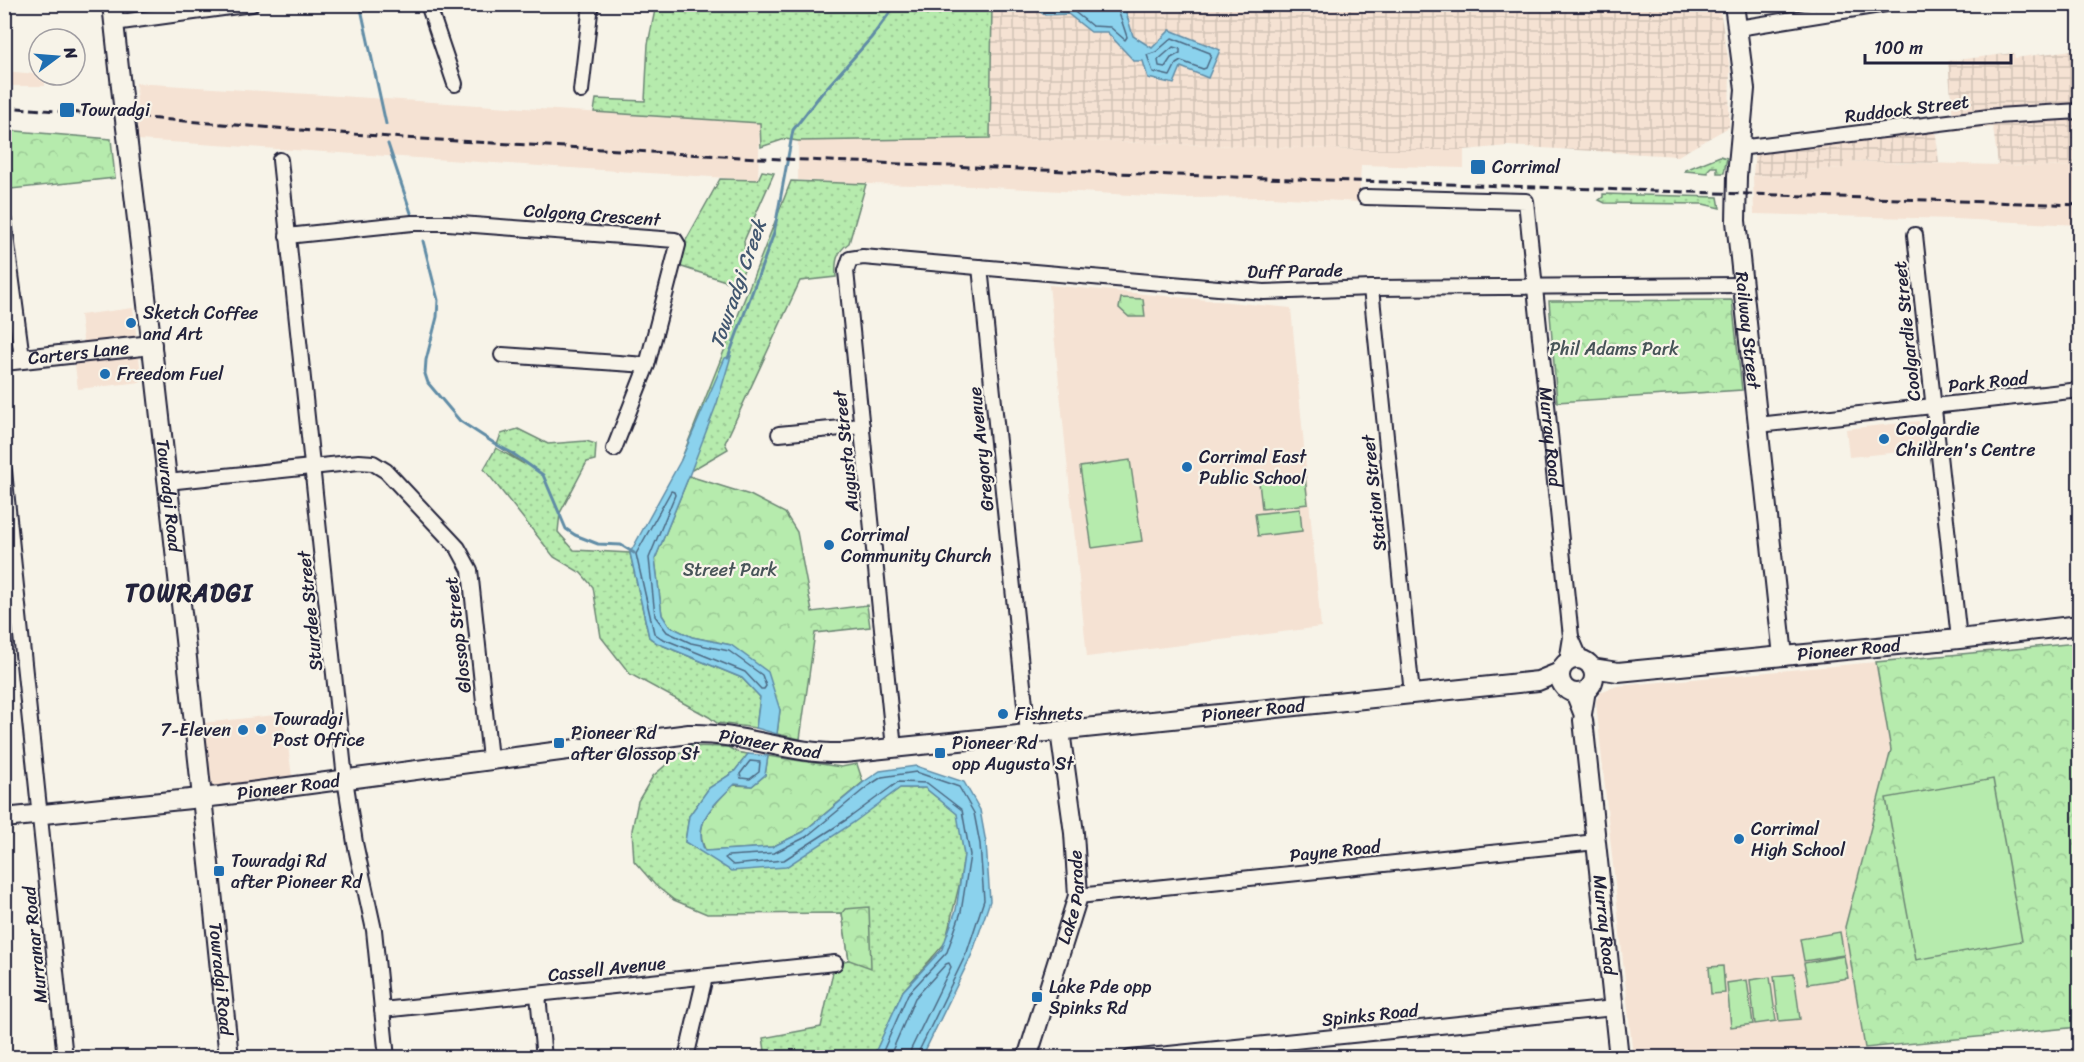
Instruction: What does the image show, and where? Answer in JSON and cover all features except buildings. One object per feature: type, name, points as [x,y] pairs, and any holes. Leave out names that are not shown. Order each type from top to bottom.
[{"type":"main road","name":"Towradgi Road","points":[[112,4],[152,345],[229,1058]]},
{"type":"main road","name":"Railway Street","points":[[1734,4],[1745,89],[1736,210],[1783,656]]},
{"type":"main road","name":"Carters Lane","points":[[13,359],[152,345]]},
{"type":"main road","name":"Pioneer Road","points":[[4,818],[202,798],[689,734],[716,735],[832,753],[2079,625]]},
{"type":"main road","name":"Murray Road","points":[[1583,720],[1619,1058]]},
{"type":"main road","name":"Lake Parade","points":[[1027,1058],[1078,896],[1074,833],[1060,731]]},
{"type":"street","points":[[114,23],[252,4]]},
{"type":"street","points":[[428,4],[455,84]]},
{"type":"street","points":[[581,90],[591,4]]},
{"type":"street","points":[[1738,28],[1886,4]]},
{"type":"street","name":"Ruddock Street","points":[[1739,148],[1997,116],[2079,111]]},
{"type":"street","name":"Sturdee Street","points":[[280,160],[345,779],[355,843],[374,930],[387,1058]]},
{"type":"street","name":"Murray Road","points":[[1365,197],[1526,201],[1571,637],[1583,720]]},
{"type":"street","points":[[4,221],[13,359]]},
{"type":"street","name":"Colgong Crescent","points":[[287,236],[412,223],[439,223],[675,240],[678,245],[647,365],[614,449]]},
{"type":"street","name":"Coolgardie Street","points":[[1915,235],[1959,639]]},
{"type":"street","name":"Duff Parade","points":[[850,259],[862,257],[1264,292],[1371,288],[1743,285]]},
{"type":"street","name":"Augusta Street","points":[[850,259],[846,271],[894,748]]},
{"type":"street","name":"Gregory Avenue","points":[[980,267],[1028,734]]},
{"type":"street","name":"Station Street","points":[[1371,288],[1412,694]]},
{"type":"street","points":[[502,356],[647,365]]},
{"type":"street","name":"Park Road","points":[[1758,425],[2079,390]]},
{"type":"street","points":[[779,434],[862,426]]},
{"type":"street","name":"Glossop Street","points":[[167,482],[359,462],[380,467],[391,476],[463,554],[472,579],[490,759]]},
{"type":"street","name":"Murranar Road","points":[[4,471],[65,1058]]},
{"type":"street","name":"Payne Road","points":[[1078,896],[1596,842]]},
{"type":"street","name":"Cassell Avenue","points":[[382,1010],[835,963]]},
{"type":"street","points":[[686,1058],[705,977]]},
{"type":"street","points":[[538,995],[544,1058]]},
{"type":"street","name":"Spinks Road","points":[[1130,1058],[1614,1008]]},
{"type":"shaded area","points":[[992,5],[1719,5],[1730,69],[1729,127],[1678,156],[1508,146],[1464,150],[1361,150],[990,138]]},
{"type":"shaded area","points":[[2079,49],[2079,167],[1998,165],[1993,127],[1954,131],[1948,61],[2014,53],[2015,58]]},
{"type":"shaded area","points":[[5,71],[27,73],[27,86],[9,86],[5,125]]},
{"type":"shaded area","points":[[136,83],[760,123],[758,180],[138,140]]},
{"type":"shaded area","points":[[1934,116],[1939,163],[1844,161],[1844,168],[1807,170],[1808,179],[1753,175],[1756,138]]},
{"type":"shaded area","points":[[990,138],[1361,150],[1464,150],[1464,168],[1361,165],[1359,202],[1271,197],[1184,198],[974,186],[798,180],[798,141]]},
{"type":"shaded area","points":[[1843,161],[2079,167],[2079,225],[1955,219],[1754,214],[1753,175],[1807,179],[1807,170],[1843,168]]},
{"type":"shaded area","name":"Corrimal East Public School","points":[[1049,285],[1291,308],[1321,627],[1087,657]]},
{"type":"shaded area","points":[[133,308],[142,382],[78,389],[75,365],[83,339],[80,315]]},
{"type":"shaded area","name":"Coolgardie Children's Centre","points":[[1919,421],[1922,450],[1849,457],[1846,429]]},
{"type":"shaded area","name":"Corrimal High School","points":[[1876,662],[1891,750],[1845,927],[1865,1048],[1774,1058],[1633,1057],[1596,702],[1600,692],[1617,686]]},
{"type":"shaded area","points":[[284,714],[292,777],[211,787],[203,723]]},
{"type":"green space","points":[[656,5],[992,5],[990,138],[798,141],[785,139],[761,147],[760,123],[594,112],[596,99],[645,101],[648,44]]},
{"type":"green space","points":[[4,130],[111,139],[115,178],[11,189]]},
{"type":"green space","points":[[1720,156],[1727,158],[1724,173],[1717,173],[1717,167],[1711,167],[1708,173],[1685,171],[1685,170]]},
{"type":"green space","points":[[762,171],[774,173],[744,241],[746,264],[738,285],[682,267],[678,263],[685,242],[720,179],[758,180]]},
{"type":"green space","points":[[791,181],[866,184],[849,243],[841,250],[837,258],[836,277],[800,281],[725,443],[728,449],[692,470],[681,460]]},
{"type":"green space","points":[[1603,194],[1718,197],[1720,208],[1703,204],[1605,203],[1599,200]]},
{"type":"green space","points":[[1121,298],[1143,299],[1145,317],[1129,317],[1119,308]]},
{"type":"green space","name":"Phil Adams Park","points":[[1732,300],[1742,390],[1557,402],[1549,301]]},
{"type":"green space","points":[[518,429],[548,444],[586,441],[596,444],[595,460],[587,462],[560,513],[558,532],[574,550],[630,553],[649,637],[657,643],[742,678],[760,697],[756,728],[717,723],[630,674],[601,637],[593,587],[581,573],[554,557],[484,469],[496,448],[524,464],[497,445],[501,434]]},
{"type":"green space","points":[[1130,460],[1142,541],[1092,548],[1080,467]]},
{"type":"green space","name":"Street Park","points":[[689,476],[750,495],[785,513],[797,532],[812,612],[867,605],[870,627],[815,633],[800,739],[777,734],[780,710],[731,645],[692,637],[669,626],[662,615],[655,559]]},
{"type":"green space","points":[[1305,477],[1308,504],[1262,509],[1259,482]]},
{"type":"green space","points":[[1300,509],[1302,531],[1258,536],[1255,514]]},
{"type":"green space","points":[[2077,643],[2079,645],[2079,1027],[1865,1048],[1845,927],[1891,750],[1876,662]]},
{"type":"green space","points":[[688,746],[728,747],[736,752],[748,754],[734,772],[709,788],[689,816],[685,842],[707,854],[820,844],[900,788],[925,788],[958,814],[964,855],[945,943],[903,991],[873,1058],[766,1057],[763,1038],[821,1027],[835,963],[849,960],[842,913],[707,914],[674,900],[655,885],[634,861],[632,830],[638,801],[653,776]]},
{"type":"green space","points":[[768,756],[841,767],[857,764],[863,782],[803,832],[772,847],[706,851],[701,832],[707,815],[733,785],[752,786],[765,775]]},
{"type":"green space","points":[[1993,779],[2022,941],[1916,960],[1886,798]]},
{"type":"green space","points":[[869,907],[871,968],[849,960],[842,913],[845,909]]},
{"type":"green space","points":[[1840,932],[1844,955],[1804,961],[1800,939]]},
{"type":"green space","points":[[1844,956],[1848,978],[1808,984],[1804,963]]},
{"type":"green space","points":[[1723,966],[1725,993],[1711,994],[1709,967]]},
{"type":"green space","points":[[1794,974],[1800,1019],[1779,1021],[1774,976]]},
{"type":"green space","points":[[1770,977],[1776,1021],[1755,1024],[1750,980]]},
{"type":"green space","points":[[1747,980],[1753,1024],[1731,1027],[1727,983]]},
{"type":"water","points":[[1029,5],[1119,5],[1125,9],[1133,36],[1152,48],[1170,30],[1220,50],[1208,78],[1181,67],[1174,84],[1148,78],[1143,61],[1134,61],[1107,32],[1091,32],[1068,14],[1045,15]]},
{"type":"water","points":[[731,356],[717,403],[655,559],[662,615],[669,626],[692,637],[731,645],[768,672],[780,710],[777,734],[756,728],[760,697],[742,678],[657,643],[649,637],[630,553],[681,460],[725,358]]},
{"type":"water","points":[[748,754],[768,756],[765,775],[752,786],[735,784],[713,805],[703,822],[701,831],[701,841],[705,851],[772,847],[803,832],[880,771],[916,766],[964,782],[980,810],[986,843],[990,901],[972,954],[922,1057],[873,1057],[903,991],[942,949],[956,910],[964,855],[957,814],[925,788],[900,788],[853,823],[786,867],[731,871],[685,842],[689,816],[709,788],[734,772]]},
{"type":"waterway","points":[[360,4],[386,124]]},
{"type":"waterway","name":"Towradgi Creek","points":[[728,358],[774,233],[793,130],[822,93],[871,38],[896,4]]},
{"type":"waterway","points":[[388,144],[411,213]]},
{"type":"waterway","points":[[423,241],[438,300],[437,317],[426,360],[425,374],[428,383],[460,421],[543,475],[566,529],[598,544],[621,545],[634,553]]},
{"type":"railway","points":[[4,107],[404,138],[759,158],[1114,173],[2080,205]]},
{"type":"place","name":"Towradgi","points":[[67,110]]},
{"type":"place","name":"Corrimal","points":[[1478,167]]},
{"type":"place","name":"Sketch Coffee and Art","points":[[131,323]]},
{"type":"place","name":"Freedom Fuel","points":[[105,374]]},
{"type":"place","name":"Coolgardie Children's Centre","points":[[1884,439]]},
{"type":"place","name":"Corrimal East Public School","points":[[1187,467]]},
{"type":"place","name":"Corrimal Community Church","points":[[829,545]]},
{"type":"place","name":"Fishnets","points":[[1003,714]]},
{"type":"place","name":"Towradgi Post Office","points":[[261,729]]},
{"type":"place","name":"7-Eleven","points":[[243,730]]},
{"type":"place","name":"Pioneer Rd after Glossop St","points":[[559,743]]},
{"type":"place","name":"Pioneer Rd opp Augusta St","points":[[940,753]]},
{"type":"place","name":"Corrimal High School","points":[[1739,839]]},
{"type":"place","name":"Towradgi Rd after Pioneer Rd","points":[[219,871]]},
{"type":"place","name":"Lake Pde opp Spinks Rd","points":[[1037,997]]},
{"type":"district","name":"TOWRADGI","points":[[189,593]]}]
